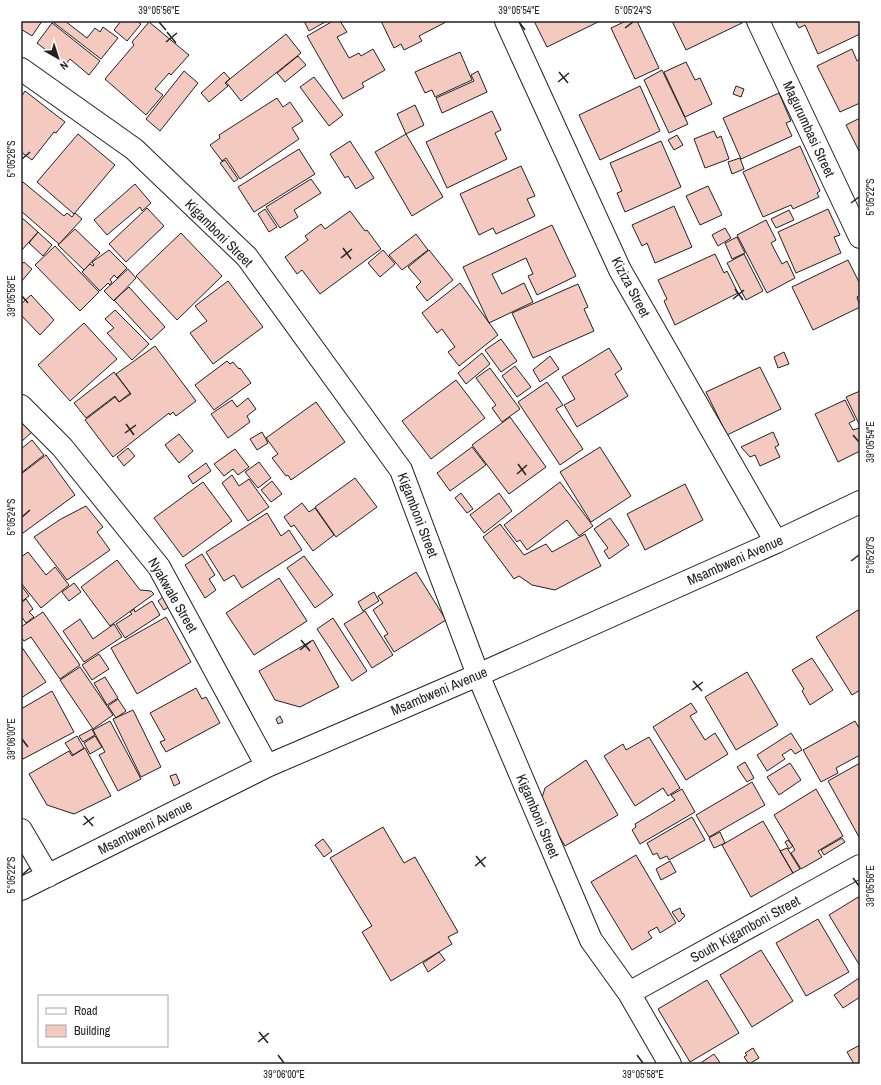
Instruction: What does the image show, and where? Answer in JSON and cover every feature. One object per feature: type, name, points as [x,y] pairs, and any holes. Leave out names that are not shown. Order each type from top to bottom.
[{"type":"street","name":"Kiziza Street","points":[[506,21],[620,270],[776,542]]},
{"type":"street","name":"Magurumbasi Street","points":[[758,21],[860,237]]},
{"type":"street","name":"Kigamboni Street","points":[[21,69],[134,149],[247,257],[401,470],[478,675],[591,940],[630,993],[670,1064]]},
{"type":"street","name":"Nyakwale Street","points":[[21,406],[62,447],[159,567],[267,766]]},
{"type":"street","name":"Msambweni Avenue","points":[[21,889],[267,766],[478,675],[776,542],[860,502]]},
{"type":"street","points":[[21,830],[48,876]]},
{"type":"street","name":"South Kigamboni Street","points":[[630,993],[860,866]]},
{"type":"building","points":[[21,21],[42,21],[32,36],[21,29]]},
{"type":"building","points":[[65,21],[87,38],[95,28],[100,32],[103,27],[118,38],[101,59],[53,22]]},
{"type":"building","points":[[121,21],[137,21],[141,24],[127,41],[114,30]]},
{"type":"building","points":[[304,21],[327,21],[309,31]]},
{"type":"building","points":[[333,21],[340,21],[347,32],[337,37],[349,58],[359,53],[361,56],[373,49],[385,70],[362,83],[364,87],[343,99],[307,36]]},
{"type":"building","points":[[381,21],[446,22],[419,36],[422,41],[404,50],[401,44],[394,48]]},
{"type":"building","points":[[534,21],[600,21],[547,47]]},
{"type":"building","points":[[626,21],[637,21],[659,68],[635,79],[611,28]]},
{"type":"building","points":[[672,21],[741,21],[742,23],[686,50]]},
{"type":"building","points":[[795,21],[860,21],[860,34],[818,54],[805,25],[799,28]]},
{"type":"building","points":[[149,22],[189,55],[171,75],[169,73],[155,89],[163,95],[146,115],[105,79],[134,45],[132,42]]},
{"type":"building","points":[[52,23],[100,61],[89,75],[70,59],[65,65],[37,43]]},
{"type":"building","points":[[286,34],[301,53],[241,101],[226,82]]},
{"type":"building","points":[[852,49],[857,61],[860,59],[860,103],[840,112],[817,66]]},
{"type":"building","points":[[460,52],[472,80],[435,97],[432,90],[425,93],[415,72]]},
{"type":"building","points":[[298,56],[306,65],[285,82],[277,73]]},
{"type":"building","points":[[686,62],[695,80],[700,78],[712,104],[685,117],[664,72]]},
{"type":"building","points":[[662,70],[688,124],[669,133],[644,80]]},
{"type":"building","points":[[184,71],[198,83],[160,131],[146,119]]},
{"type":"building","points":[[478,71],[487,92],[442,113],[436,98],[474,81],[471,75]]},
{"type":"building","points":[[224,72],[230,79],[225,83],[228,86],[209,102],[201,93]]},
{"type":"building","points":[[314,77],[343,115],[329,126],[300,87]]},
{"type":"building","points":[[640,86],[660,131],[600,160],[579,115]]},
{"type":"building","points":[[736,86],[744,89],[741,97],[733,94]]},
{"type":"building","points":[[25,91],[65,122],[56,133],[54,132],[32,160],[21,152],[21,97]]},
{"type":"building","points":[[779,93],[791,121],[786,123],[792,136],[741,159],[723,118]]},
{"type":"building","points":[[277,98],[283,107],[290,102],[303,121],[292,128],[299,139],[240,179],[226,158],[222,161],[210,145],[220,138],[219,135]]},
{"type":"building","points":[[415,105],[424,125],[406,134],[397,114]]},
{"type":"building","points":[[492,111],[501,130],[495,133],[507,159],[447,188],[426,142]]},
{"type":"building","points":[[860,118],[860,153],[846,125]]},
{"type":"building","points":[[714,131],[717,138],[721,136],[729,159],[705,168],[694,139]]},
{"type":"building","points":[[78,134],[115,165],[74,214],[37,182]]},
{"type":"building","points":[[406,134],[443,197],[412,216],[375,152]]},
{"type":"building","points":[[677,135],[683,145],[674,150],[668,140]]},
{"type":"building","points":[[350,141],[374,178],[356,189],[348,176],[345,178],[330,154]]},
{"type":"building","points":[[661,141],[681,187],[625,212],[617,193],[622,191],[610,163]]},
{"type":"building","points":[[800,146],[820,191],[817,193],[819,197],[793,209],[791,205],[763,217],[743,172]]},
{"type":"building","points":[[299,149],[315,174],[254,212],[238,187]]},
{"type":"building","points":[[740,158],[744,169],[732,174],[728,162]]},
{"type":"building","points":[[225,160],[238,179],[234,182],[220,163]]},
{"type":"building","points":[[521,166],[535,196],[527,199],[535,216],[496,234],[493,228],[479,235],[460,194]]},
{"type":"building","points":[[311,179],[321,193],[294,210],[298,217],[280,228],[266,207]]},
{"type":"building","points":[[23,182],[64,216],[67,213],[72,217],[75,213],[82,219],[59,244],[21,211],[21,184]]},
{"type":"building","points":[[135,184],[151,203],[142,211],[140,207],[107,235],[94,220]]},
{"type":"building","points":[[708,186],[722,215],[700,225],[686,196]]},
{"type":"building","points":[[674,206],[692,247],[655,263],[647,243],[642,246],[632,225]]},
{"type":"building","points":[[147,208],[164,226],[126,262],[109,244]]},
{"type":"building","points":[[265,209],[277,227],[269,232],[258,214]]},
{"type":"building","points":[[828,209],[840,235],[834,237],[841,253],[796,273],[778,232]]},
{"type":"building","points":[[789,210],[794,220],[776,228],[771,219]]},
{"type":"building","points":[[350,211],[381,249],[320,294],[302,270],[297,274],[285,257],[308,240],[305,236],[321,224],[325,229]]},
{"type":"building","points":[[21,217],[38,232],[21,251]]},
{"type":"building","points":[[766,220],[776,240],[771,243],[782,264],[787,261],[795,278],[767,293],[737,235]]},
{"type":"building","points":[[552,225],[576,276],[537,295],[528,276],[533,274],[526,258],[492,274],[502,294],[524,283],[533,302],[489,323],[463,267]]},
{"type":"building","points":[[725,228],[731,238],[718,246],[712,235]]},
{"type":"building","points":[[75,229],[100,253],[84,270],[58,245]]},
{"type":"building","points":[[38,232],[52,245],[43,256],[29,243]]},
{"type":"building","points":[[181,233],[222,276],[177,320],[136,276]]},
{"type":"building","points":[[416,234],[428,250],[402,270],[389,255]]},
{"type":"building","points":[[737,237],[745,253],[732,259],[725,243]]},
{"type":"building","points":[[55,246],[99,292],[80,311],[35,265]]},
{"type":"building","points":[[109,250],[127,268],[117,278],[114,275],[110,280],[112,282],[110,285],[108,283],[100,291],[82,272],[90,264],[93,266],[94,265],[92,262]]},
{"type":"building","points":[[383,250],[395,264],[380,277],[368,263]]},
{"type":"building","points":[[429,250],[453,280],[427,301],[416,287],[421,282],[408,267]]},
{"type":"building","points":[[715,254],[724,273],[727,271],[738,293],[675,325],[664,301],[667,299],[658,280]]},
{"type":"building","points":[[744,254],[763,291],[746,300],[727,263]]},
{"type":"building","points":[[848,260],[860,284],[860,295],[857,297],[860,307],[813,330],[792,287]]},
{"type":"building","points":[[24,262],[32,269],[21,282],[21,265]]},
{"type":"building","points":[[128,269],[136,278],[114,301],[104,291]]},
{"type":"building","points":[[228,281],[263,327],[213,364],[190,333],[207,321],[195,306]]},
{"type":"building","points":[[460,283],[498,335],[459,366],[448,352],[455,347],[442,329],[437,333],[422,313]]},
{"type":"building","points":[[578,284],[588,307],[584,309],[594,331],[533,358],[512,313]]},
{"type":"building","points":[[129,287],[165,327],[151,340],[114,300]]},
{"type":"building","points":[[31,295],[54,320],[40,335],[21,315],[21,304]]},
{"type":"building","points":[[115,310],[149,344],[132,360],[107,333],[114,328],[105,319]]},
{"type":"building","points":[[84,323],[117,359],[70,401],[38,365]]},
{"type":"building","points":[[501,339],[517,361],[501,372],[485,350]]},
{"type":"building","points":[[155,346],[196,401],[176,416],[173,412],[170,415],[169,413],[113,457],[85,420],[115,397],[119,402],[131,394],[116,374]]},
{"type":"building","points":[[609,348],[622,369],[615,374],[628,396],[577,427],[564,405],[575,399],[562,377]]},
{"type":"building","points":[[784,352],[789,364],[778,368],[774,357]]},
{"type":"building","points":[[482,353],[490,364],[466,384],[458,373]]},
{"type":"building","points":[[550,356],[559,369],[540,382],[533,370]]},
{"type":"building","points":[[227,361],[230,364],[233,362],[239,369],[240,368],[251,383],[214,410],[195,385]]},
{"type":"building","points":[[515,366],[531,387],[517,397],[502,376]]},
{"type":"building","points":[[760,367],[781,409],[727,435],[706,392]]},
{"type":"building","points":[[490,368],[520,409],[502,422],[492,408],[496,405],[476,378]]},
{"type":"building","points":[[114,372],[130,393],[119,402],[115,396],[86,418],[74,403]]},
{"type":"building","points":[[456,380],[485,418],[431,459],[402,421]]},
{"type":"building","points":[[547,382],[563,405],[556,409],[583,449],[560,465],[518,402]]},
{"type":"building","points":[[860,391],[860,426],[846,397]]},
{"type":"building","points":[[248,398],[256,409],[247,416],[250,422],[228,438],[211,414],[232,400],[237,407]]},
{"type":"building","points":[[845,400],[855,420],[849,423],[853,430],[859,428],[860,430],[860,451],[838,462],[815,414]]},
{"type":"building","points":[[316,402],[345,442],[291,480],[272,458],[278,454],[266,438]]},
{"type":"building","points":[[510,417],[546,467],[509,494],[472,445]]},
{"type":"building","points":[[21,420],[32,432],[21,442]]},
{"type":"building","points":[[262,432],[268,443],[257,450],[250,439]]},
{"type":"building","points":[[773,432],[779,445],[775,447],[780,457],[760,466],[755,455],[750,457],[741,447]]},
{"type":"building","points":[[179,434],[193,451],[179,463],[165,445]]},
{"type":"building","points":[[32,440],[44,455],[21,473],[21,449]]},
{"type":"building","points":[[472,447],[486,465],[450,491],[437,473]]},
{"type":"building","points":[[600,447],[631,496],[591,522],[560,472]]},
{"type":"building","points":[[128,448],[135,456],[124,466],[117,457]]},
{"type":"building","points":[[235,449],[249,467],[238,475],[233,469],[224,476],[214,464]]},
{"type":"building","points":[[46,455],[75,495],[23,533],[21,531],[21,474]]},
{"type":"building","points":[[259,462],[271,478],[258,488],[245,472]]},
{"type":"building","points":[[206,463],[211,471],[193,484],[188,476]]},
{"type":"building","points":[[232,475],[239,486],[249,479],[269,507],[248,521],[222,483]]},
{"type":"building","points":[[355,478],[377,507],[336,537],[315,507]]},
{"type":"building","points":[[272,481],[282,494],[271,502],[261,490]]},
{"type":"building","points":[[203,482],[232,521],[183,557],[154,518]]},
{"type":"building","points":[[560,482],[593,526],[579,536],[567,520],[527,550],[520,540],[517,542],[504,525]]},
{"type":"building","points":[[685,484],[703,520],[645,550],[627,514]]},
{"type":"building","points":[[461,493],[473,509],[467,513],[455,498]]},
{"type":"building","points":[[499,493],[512,511],[484,533],[470,515]]},
{"type":"building","points":[[302,503],[309,512],[315,508],[334,535],[313,551],[294,525],[291,527],[284,517]]},
{"type":"building","points":[[86,506],[103,527],[97,532],[110,550],[67,580],[34,537],[61,519]]},
{"type":"building","points":[[267,513],[281,536],[289,530],[302,550],[242,588],[234,575],[224,581],[206,552]]},
{"type":"building","points":[[610,518],[629,545],[609,559],[604,551],[608,548],[594,529]]},
{"type":"building","points":[[500,524],[524,555],[546,544],[552,552],[585,534],[601,566],[555,590],[532,585],[519,576],[514,579],[483,537]]},
{"type":"building","points":[[28,552],[46,575],[55,567],[69,585],[41,608],[21,583],[21,557]]},
{"type":"building","points":[[202,554],[215,575],[209,579],[216,590],[205,598],[185,565]]},
{"type":"building","points":[[304,556],[333,595],[315,608],[287,568]]},
{"type":"building","points":[[117,560],[140,590],[151,591],[154,594],[110,626],[81,587]]},
{"type":"building","points":[[416,572],[446,620],[394,652],[384,636],[388,634],[373,610],[383,603],[378,596]]},
{"type":"building","points":[[279,578],[307,621],[254,655],[226,613]]},
{"type":"building","points":[[74,583],[81,592],[69,601],[62,592]]},
{"type":"building","points":[[21,585],[29,596],[21,602]]},
{"type":"building","points":[[374,592],[379,601],[363,611],[358,602]]},
{"type":"building","points":[[163,597],[170,606],[164,610],[158,601]]},
{"type":"building","points":[[26,599],[33,609],[29,612],[34,617],[26,623],[21,616],[21,603]]},
{"type":"building","points":[[152,601],[160,615],[125,638],[116,624],[132,614],[130,612],[134,609],[135,612]]},
{"type":"building","points":[[858,610],[860,613],[860,690],[852,695],[816,637]]},
{"type":"building","points":[[365,611],[393,655],[372,668],[344,624]]},
{"type":"building","points":[[43,612],[80,665],[60,679],[31,637],[24,641],[21,637],[21,627]]},
{"type":"building","points":[[166,617],[191,662],[137,694],[111,648]]},
{"type":"building","points":[[333,618],[367,671],[352,681],[317,629]]},
{"type":"building","points":[[80,619],[93,639],[114,624],[122,637],[84,662],[63,631]]},
{"type":"building","points":[[313,640],[339,687],[300,707],[275,700],[259,671]]},
{"type":"building","points":[[21,646],[46,682],[21,698]]},
{"type":"building","points":[[99,654],[109,669],[92,680],[82,665]]},
{"type":"building","points":[[812,658],[833,690],[810,705],[802,691],[804,689],[792,670]]},
{"type":"building","points":[[80,667],[113,715],[93,729],[60,680]]},
{"type":"building","points":[[747,672],[778,725],[736,750],[705,697]]},
{"type":"building","points":[[105,677],[118,698],[107,705],[94,683]]},
{"type":"building","points":[[196,688],[202,699],[206,697],[220,723],[166,752],[160,742],[165,740],[150,713]]},
{"type":"building","points":[[52,691],[74,732],[23,759],[21,755],[21,709]]},
{"type":"building","points":[[118,699],[126,711],[116,718],[108,706]]},
{"type":"building","points":[[691,703],[697,712],[690,716],[705,740],[715,733],[728,754],[686,780],[653,727]]},
{"type":"building","points":[[133,710],[161,767],[141,777],[113,719]]},
{"type":"building","points":[[280,716],[283,722],[278,724],[276,719]]},
{"type":"building","points":[[110,721],[141,779],[118,791],[99,755],[105,752],[93,730]]},
{"type":"building","points":[[855,721],[860,730],[860,755],[836,768],[838,773],[821,782],[803,750]]},
{"type":"building","points":[[92,729],[95,735],[83,742],[79,736]]},
{"type":"building","points":[[791,733],[802,750],[795,754],[791,749],[782,755],[785,759],[767,771],[757,755]]},
{"type":"building","points":[[77,736],[84,748],[73,755],[65,743]]},
{"type":"building","points":[[95,736],[102,747],[90,754],[84,743]]},
{"type":"building","points":[[649,737],[680,788],[668,796],[663,788],[635,806],[604,756],[623,744],[626,750]]},
{"type":"building","points":[[85,748],[111,796],[74,814],[47,805],[29,774],[69,751],[72,756]]},
{"type":"building","points":[[586,760],[618,815],[565,846],[540,804],[545,788]]},
{"type":"building","points":[[745,762],[754,778],[747,782],[737,767]]},
{"type":"building","points":[[790,763],[801,780],[779,795],[767,777]]},
{"type":"building","points":[[860,763],[860,836],[859,837],[828,781]]},
{"type":"building","points":[[176,774],[180,783],[174,786],[170,776]]},
{"type":"building","points":[[752,782],[765,805],[709,837],[696,815]]},
{"type":"building","points":[[682,789],[695,812],[640,844],[632,830],[636,827],[635,824],[675,800],[671,795]]},
{"type":"building","points":[[816,789],[843,836],[818,851],[822,857],[801,869],[791,853],[795,850],[774,815]]},
{"type":"building","points":[[692,817],[705,840],[669,860],[667,856],[660,859],[657,853],[653,855],[647,843]]},
{"type":"building","points":[[763,821],[793,873],[751,897],[722,845]]},
{"type":"building","points":[[383,827],[404,863],[415,857],[458,932],[448,937],[452,944],[391,981],[362,932],[372,926],[330,858]]},
{"type":"building","points":[[720,832],[725,843],[714,848],[709,838]]},
{"type":"building","points":[[842,838],[845,842],[824,855],[821,850]]},
{"type":"building","points":[[323,839],[332,851],[324,857],[315,845]]},
{"type":"building","points":[[788,840],[793,846],[789,849],[785,842]]},
{"type":"building","points":[[787,848],[800,869],[793,873],[780,851]]},
{"type":"building","points":[[636,855],[676,923],[660,933],[657,927],[648,932],[652,938],[632,950],[591,882]]},
{"type":"building","points":[[670,861],[676,872],[661,880],[656,869]]},
{"type":"building","points":[[860,896],[860,966],[829,915]]},
{"type":"building","points":[[680,908],[682,914],[683,913],[685,916],[679,922],[672,912]]},
{"type":"building","points":[[818,919],[849,972],[806,996],[776,943]]},
{"type":"building","points":[[761,950],[793,1001],[752,1027],[720,975]]},
{"type":"building","points":[[439,952],[445,960],[428,972],[423,963]]},
{"type":"building","points":[[859,978],[860,997],[843,1008],[834,995]]},
{"type":"building","points":[[707,980],[739,1033],[690,1062],[658,1009]]},
{"type":"building","points":[[860,1045],[860,1064],[854,1064],[847,1052]]},
{"type":"building","points":[[753,1048],[759,1058],[749,1064],[744,1057],[747,1055],[745,1053]]},
{"type":"building","points":[[714,1054],[721,1064],[699,1064]]}]
